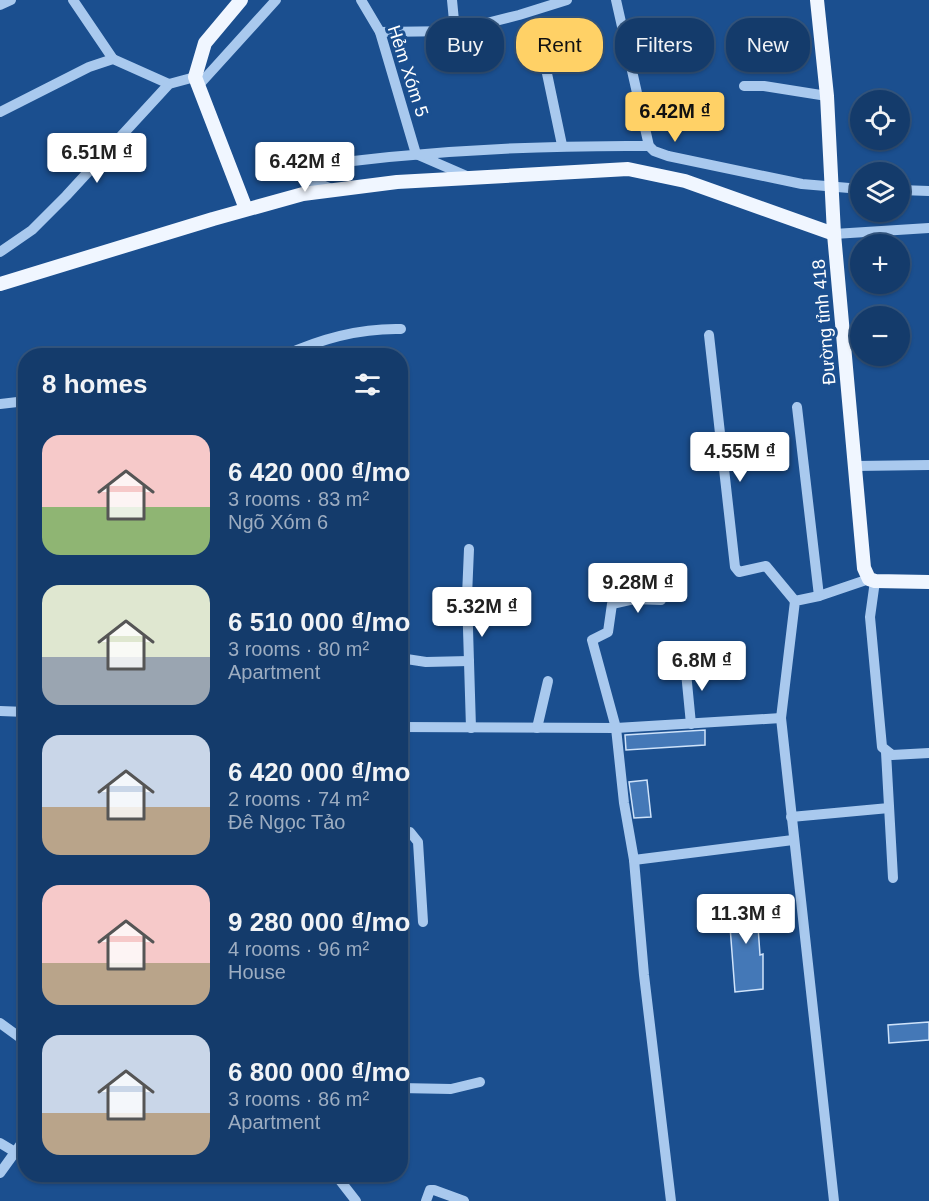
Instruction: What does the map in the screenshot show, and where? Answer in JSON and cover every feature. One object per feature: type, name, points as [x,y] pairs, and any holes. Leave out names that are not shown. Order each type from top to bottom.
[{"type":"main road","points":[[241,0],[205,43],[196,82],[246,209]]},
{"type":"main road","name":"Đường tỉnh 418","points":[[817,0],[827,96],[834,234],[864,568],[872,580]]},
{"type":"main road","points":[[6,282],[246,209],[303,194],[397,182],[628,170],[685,182],[834,234]]},
{"type":"main road","points":[[872,580],[929,582]]},
{"type":"street","points":[[0,5],[11,0]]},
{"type":"street","points":[[73,0],[113,59],[169,84],[196,82],[276,0]]},
{"type":"street","name":"Hẻm Xóm 5","points":[[361,0],[380,32],[416,154]]},
{"type":"street","points":[[452,0],[454,18]]},
{"type":"street","points":[[504,19],[567,0]]},
{"type":"street","points":[[616,0],[649,146],[654,151],[668,156],[802,184],[850,188]]},
{"type":"street","points":[[380,32],[426,31]]},
{"type":"street","points":[[0,112],[90,67],[113,59]]},
{"type":"street","points":[[547,72],[562,145]]},
{"type":"street","points":[[0,252],[32,230],[169,84]]},
{"type":"street","points":[[744,86],[764,86],[827,96]]},
{"type":"street","points":[[335,190],[285,170],[350,160],[416,154],[562,145],[649,146]]},
{"type":"street","points":[[416,154],[472,178]]},
{"type":"street","points":[[910,190],[929,191]]},
{"type":"street","points":[[834,234],[929,228]]},
{"type":"street","points":[[0,289],[6,282]]},
{"type":"street","points":[[301,348],[375,328],[401,329]]},
{"type":"street","points":[[709,335],[735,567],[738,572],[766,566],[795,601],[781,718],[790,817],[834,1201]]},
{"type":"street","points":[[0,404],[18,402]]},
{"type":"street","points":[[797,407],[819,596]]},
{"type":"street","points":[[856,466],[929,465]]},
{"type":"street","points":[[469,549],[467,596],[471,728]]},
{"type":"street","points":[[795,601],[872,580],[870,617],[882,747],[885,752],[893,878]]},
{"type":"street","points":[[661,600],[629,600],[612,604],[608,632],[592,640],[616,729],[624,803],[634,860],[644,975],[671,1201]]},
{"type":"street","points":[[408,659],[426,662],[469,661]]},
{"type":"street","points":[[685,662],[691,724]]},
{"type":"street","points":[[537,728],[548,681]]},
{"type":"street","points":[[0,711],[18,712]]},
{"type":"street","points":[[408,727],[616,729],[781,718]]},
{"type":"street","points":[[885,752],[892,755],[929,753]]},
{"type":"street","points":[[790,817],[889,808]]},
{"type":"street","points":[[408,832],[418,842],[423,922]]},
{"type":"street","points":[[634,860],[793,840]]},
{"type":"street","points":[[0,1023],[18,1036]]},
{"type":"street","points":[[408,1088],[451,1089],[480,1082]]},
{"type":"street","points":[[0,1143],[15,1152]]},
{"type":"street","points":[[0,1173],[18,1148]]},
{"type":"street","points":[[341,1182],[356,1201]]},
{"type":"street","points":[[426,1201],[430,1190],[464,1201]]},
{"type":"building","points":[[705,730],[705,745],[626,750],[625,735]]},
{"type":"building","points":[[647,780],[651,817],[634,818],[629,782]]},
{"type":"building","points":[[756,898],[760,955],[763,954],[763,989],[735,992],[728,900]]},
{"type":"building","points":[[929,1022],[929,1040],[889,1043],[888,1025]]}]
